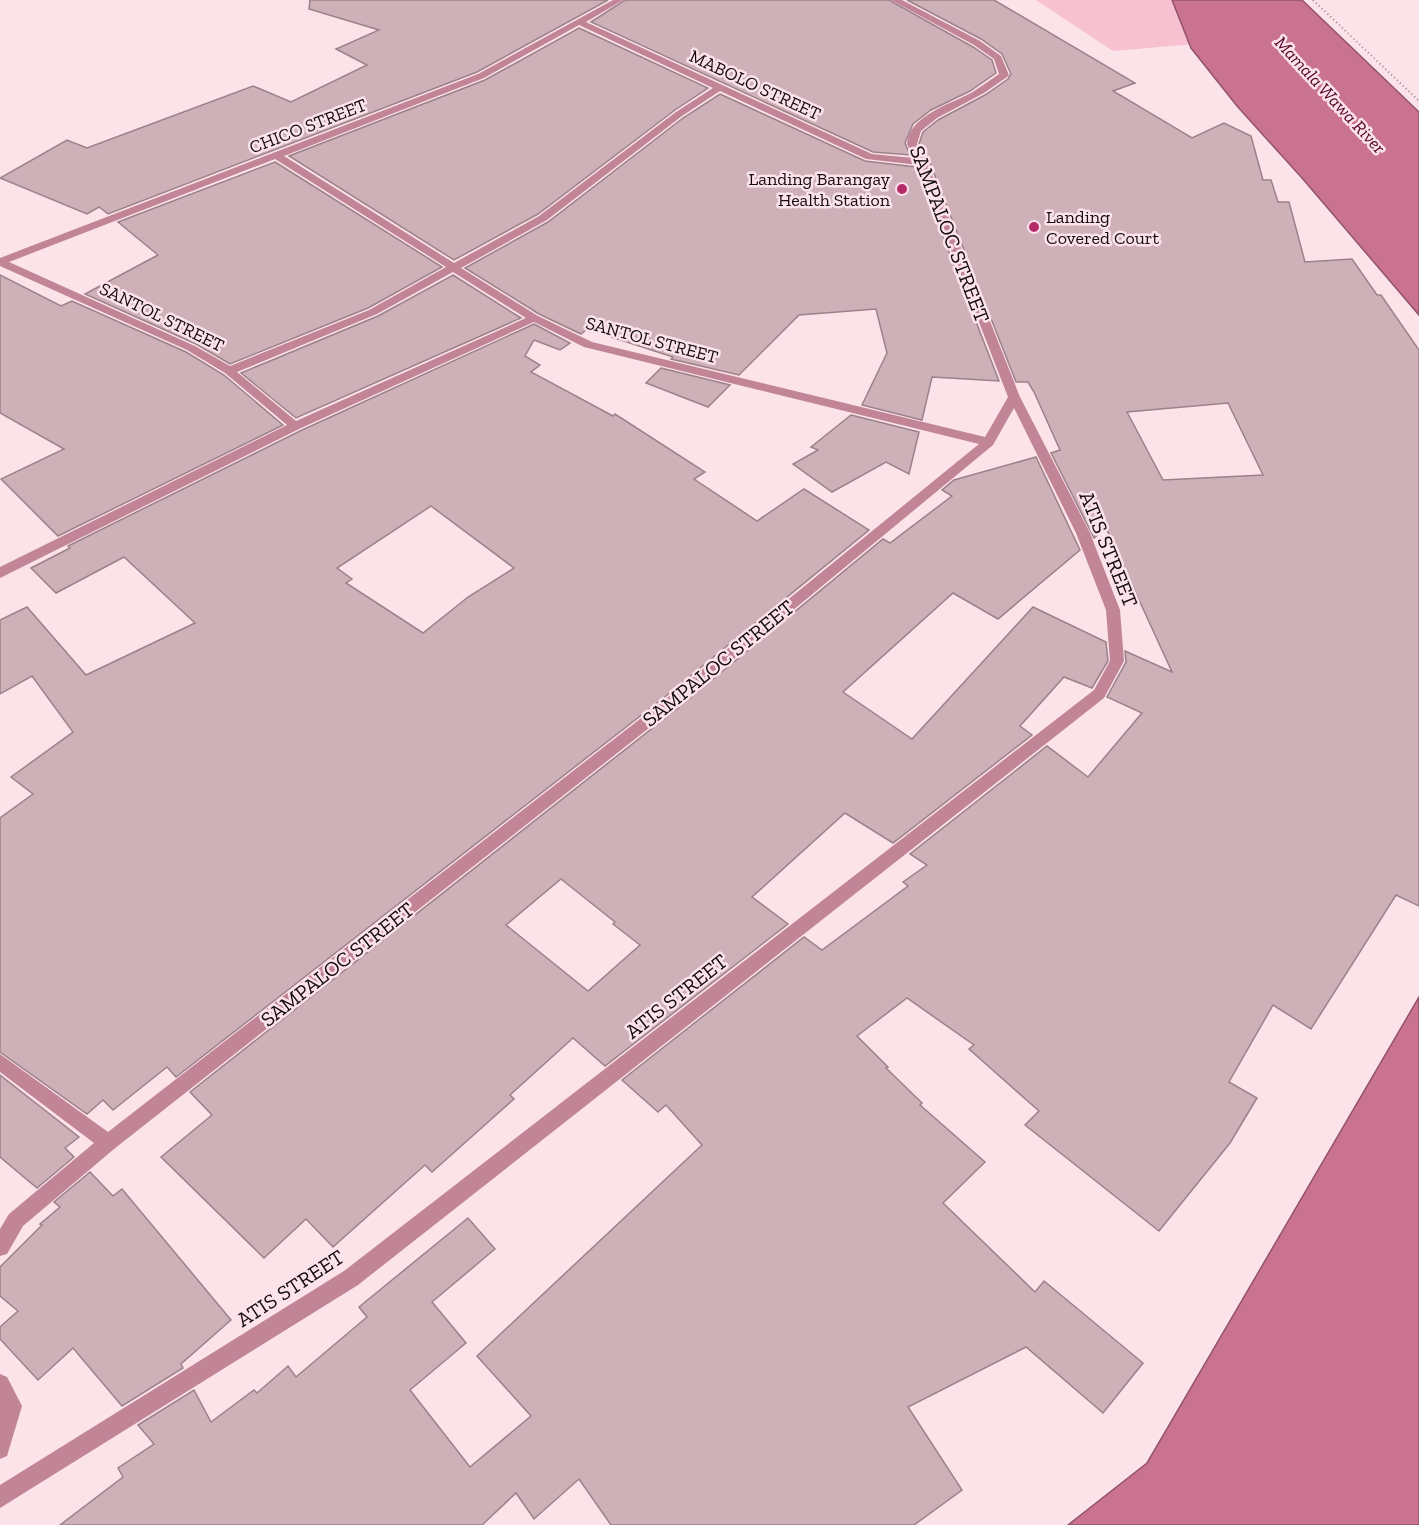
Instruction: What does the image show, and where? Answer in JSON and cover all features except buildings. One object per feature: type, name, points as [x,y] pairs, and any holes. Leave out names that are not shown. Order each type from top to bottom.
[{"type":"street","name":"CHICO STREET","points":[[0,262],[481,76],[619,0]]},
{"type":"street","name":"SAMPALOC STREET","points":[[0,1247],[16,1220],[108,1143],[672,702],[989,442],[1014,397],[922,162],[913,150],[912,144],[916,132],[938,112],[981,91],[1004,75],[998,58],[977,43],[895,0]]},
{"type":"street","name":"MABOLO STREET","points":[[579,22],[870,157],[922,162]]},
{"type":"street","points":[[229,370],[373,312],[543,218],[679,114],[720,87]]},
{"type":"street","name":"SANTOL STREET","points":[[277,156],[534,318],[588,345],[989,442]]},
{"type":"street","name":"SANTOL STREET","points":[[0,262],[191,348],[229,370],[295,426]]},
{"type":"street","points":[[0,573],[295,426],[534,318]]},
{"type":"street","name":"ATIS STREET","points":[[0,1497],[351,1278],[1099,694],[1117,661],[1113,610],[1083,533],[1014,397]]},
{"type":"street","points":[[0,1062],[108,1143]]},
{"type":"street","points":[[0,1384],[12,1406],[0,1449]]},
{"type":"path","points":[[1312,0],[1419,101]]},
{"type":"shaded area","points":[[1036,0],[1191,0],[1230,41],[1113,51]]},
{"type":"water","name":"Mamala Wawa River","points":[[1172,0],[1302,0],[1419,112],[1419,315],[1237,106],[1191,48]]},
{"type":"water","points":[[1419,997],[1419,1525],[1068,1525],[1147,1463]]},
{"type":"place","name":"Landing Barangay Health Station","points":[[902,189]]},
{"type":"place","name":"Landing Covered Court","points":[[1034,227]]}]
